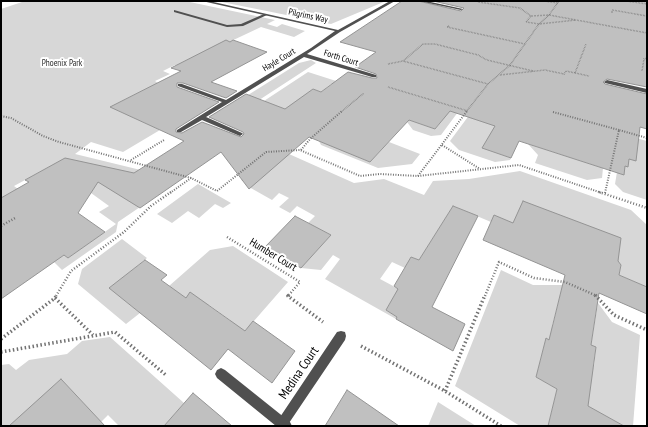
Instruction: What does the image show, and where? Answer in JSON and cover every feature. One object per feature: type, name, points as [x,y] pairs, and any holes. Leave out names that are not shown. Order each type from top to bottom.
[{"type":"street","name":"Pilgrims Way","points":[[204,1],[339,31]]},
{"type":"street","name":"Hayle Court","points":[[179,131],[304,55],[339,31],[393,1]]},
{"type":"street","points":[[421,1],[462,9]]},
{"type":"street","points":[[175,11],[227,26],[242,25],[265,15]]},
{"type":"street","name":"Forth Court","points":[[304,55],[374,76]]},
{"type":"street","points":[[606,82],[647,92]]},
{"type":"street","points":[[180,85],[226,102]]},
{"type":"street","points":[[201,117],[240,134]]},
{"type":"street","name":"Medina Court","points":[[283,425],[341,336]]},
{"type":"street","points":[[221,374],[283,425]]},
{"type":"path","points":[[544,1],[558,4]]},
{"type":"path","points":[[418,176],[488,84],[510,65],[539,24],[549,15],[559,1]]},
{"type":"path","points":[[626,1],[647,4]]},
{"type":"path","points":[[445,29],[454,21],[462,9],[477,2],[520,8],[531,16],[549,15],[647,33]]},
{"type":"path","points":[[612,13],[612,10],[647,16]]},
{"type":"path","points":[[531,16],[526,22],[539,24],[576,20]]},
{"type":"path","points":[[447,27],[525,44]]},
{"type":"path","points":[[383,62],[390,64],[403,60],[423,44],[435,44],[478,55],[487,60],[533,71]]},
{"type":"path","points":[[574,73],[586,44]]},
{"type":"path","points":[[403,60],[488,84]]},
{"type":"path","points":[[500,75],[545,70],[564,74],[566,71],[598,78],[606,82]]},
{"type":"path","points":[[385,86],[468,111]]},
{"type":"path","points":[[300,150],[310,139],[366,92]]},
{"type":"path","points":[[553,112],[647,138]]},
{"type":"path","points":[[1,116],[12,118],[43,136],[59,142],[81,149],[131,160],[191,178],[217,191],[266,152],[300,150],[360,176],[380,174],[418,176],[519,165],[647,208]]},
{"type":"path","points":[[605,193],[619,130]]},
{"type":"path","points":[[131,160],[179,131]]},
{"type":"path","points":[[442,145],[480,170]]},
{"type":"path","points":[[1,340],[55,298],[71,271],[124,232],[151,206],[191,178]]},
{"type":"path","points":[[1,226],[15,218]]},
{"type":"path","name":"Humber Court","points":[[227,237],[300,282],[288,296],[341,336]]},
{"type":"path","points":[[445,391],[499,262],[534,278],[565,282],[596,295],[614,315],[647,330]]},
{"type":"path","points":[[55,298],[93,335]]},
{"type":"path","points":[[1,352],[114,332],[167,376]]},
{"type":"path","points":[[341,336],[445,391],[501,426]]},
{"type":"green space","name":"Phoenix Park","points":[[25,1],[185,1],[275,20],[267,24],[277,27],[282,24],[305,31],[294,37],[261,27],[191,60],[195,72],[175,65],[163,71],[170,74],[155,81],[158,83],[111,107],[160,130],[123,152],[91,142],[75,154],[157,174],[174,184],[118,222],[116,232],[62,270],[54,262],[64,255],[68,258],[116,224],[99,212],[109,206],[91,193],[82,199],[49,167],[14,186],[18,189],[1,198],[1,9]]},
{"type":"green space","points":[[217,1],[386,1],[331,24]]},
{"type":"green space","points":[[311,60],[316,63],[233,117],[221,112],[299,63]]},
{"type":"green space","points":[[308,72],[358,88],[357,93],[331,84],[321,92],[313,89],[260,135],[232,122]]},
{"type":"green space","points":[[545,72],[483,148],[511,158],[510,160],[495,162],[459,150],[450,141],[493,83]]},
{"type":"green space","points":[[378,86],[458,112],[441,135],[431,136],[413,130],[407,122],[409,120],[435,129],[442,121],[431,117]]},
{"type":"green space","points":[[317,137],[370,162],[389,142],[420,154],[412,164],[378,168],[321,145]]},
{"type":"green space","points":[[632,137],[647,141],[647,200],[623,192],[615,184],[618,166]]},
{"type":"green space","points":[[528,144],[603,168],[602,178],[587,180],[535,163],[538,155]]},
{"type":"green space","points":[[289,154],[354,183],[384,179],[424,195],[433,181],[469,179],[520,171],[631,210],[647,225],[647,287],[619,275],[621,265],[616,259],[491,222],[453,206],[419,260],[411,257],[405,268],[392,262],[380,279],[410,295],[396,293],[386,310],[397,317],[396,319],[325,279],[340,259],[333,255],[321,270],[301,268],[331,235],[308,223],[315,216],[297,206],[290,213],[279,207],[289,198],[279,193],[272,200],[249,187],[250,185],[241,180],[271,156]]},
{"type":"green space","points":[[198,184],[231,203],[223,208],[215,204],[199,218],[188,211],[172,223],[157,214]]},
{"type":"green space","points":[[122,239],[147,258],[110,288],[140,313],[126,324],[78,284],[82,269]]},
{"type":"green space","points":[[233,246],[288,282],[233,345],[230,320],[209,305],[203,311],[169,286],[210,250]]},
{"type":"green space","points":[[501,270],[533,285],[563,285],[552,326],[566,333],[562,347],[546,339],[536,377],[557,389],[548,426],[520,426],[455,386]]},
{"type":"green space","points":[[598,303],[612,322],[640,335],[633,426],[624,426],[580,402],[594,366],[596,348],[591,345]]},
{"type":"green space","points":[[110,337],[184,403],[164,426],[119,426],[108,415],[101,422],[61,379],[12,426],[1,426],[1,365],[9,364],[16,370],[29,360],[67,354],[82,341]]},
{"type":"green space","points":[[438,402],[476,426],[428,426]]},
{"type":"building","points":[[402,1],[418,1],[461,11],[464,8],[433,1],[647,1],[647,87],[607,79],[603,82],[605,84],[647,94],[647,129],[640,127],[636,161],[629,159],[628,167],[625,166],[624,175],[519,141],[511,158],[482,148],[495,126],[450,111],[435,129],[409,120],[370,162],[309,137],[249,189],[221,152],[140,208],[98,182],[78,213],[105,232],[68,258],[64,255],[1,299],[1,198],[29,182],[25,180],[65,158],[134,173],[184,141],[110,107],[181,71],[171,68],[226,40],[230,42],[233,40],[267,52],[211,82],[237,91],[226,98],[183,83],[177,83],[177,87],[219,102],[176,129],[176,132],[182,133],[202,122],[241,137],[244,134],[243,132],[209,117],[246,94],[285,109],[313,89],[321,92],[348,72],[377,78],[376,74],[355,67],[376,52],[340,42]]},
{"type":"building","points":[[523,201],[621,238],[618,261],[621,265],[619,275],[647,287],[647,314],[599,293],[591,345],[596,347],[588,406],[624,426],[548,426],[557,389],[536,377],[546,338],[549,340],[565,275],[483,240],[494,215],[513,223]]},
{"type":"building","points":[[453,206],[478,216],[432,307],[465,324],[453,351],[396,319],[397,317],[386,310],[398,289],[394,286],[411,257],[419,260]]},
{"type":"building","points":[[295,216],[331,235],[301,268],[265,247]]},
{"type":"building","points":[[145,260],[167,275],[161,280],[186,298],[190,292],[245,331],[253,321],[295,351],[272,383],[228,349],[211,370],[109,288]]},
{"type":"building","points":[[61,379],[105,426],[9,426]]},
{"type":"building","points":[[347,390],[399,426],[325,426]]},
{"type":"building","points":[[193,393],[232,426],[164,426]]}]
